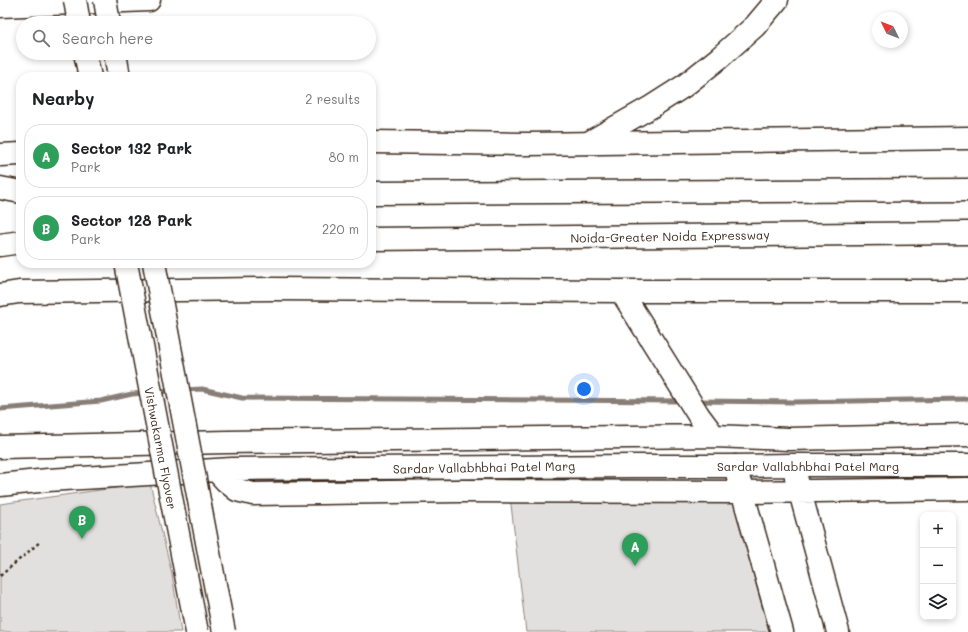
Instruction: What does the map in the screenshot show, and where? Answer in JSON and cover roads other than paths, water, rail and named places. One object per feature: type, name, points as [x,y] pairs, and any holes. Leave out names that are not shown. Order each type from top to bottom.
[{"type":"main road","points":[[75,0],[78,16]]},
{"type":"main road","points":[[104,0],[107,16]]},
{"type":"main road","points":[[0,6],[149,0]]},
{"type":"main road","points":[[588,143],[651,107],[684,86],[719,58],[755,26],[777,0]]},
{"type":"main road","points":[[86,60],[89,72]]},
{"type":"main road","points":[[116,60],[118,72]]},
{"type":"main road","points":[[376,142],[527,144],[968,138]]},
{"type":"main road","points":[[0,155],[16,154]]},
{"type":"main road","points":[[0,188],[16,191]]},
{"type":"main road","points":[[376,193],[968,190]]},
{"type":"main road","points":[[0,203],[16,202]]},
{"type":"main road","name":"Noida-Greater Noida Expressway","points":[[376,239],[968,233]]},
{"type":"main road","points":[[0,245],[16,243]]},
{"type":"main road","name":"Vishwakarma Flyover","points":[[127,268],[197,632]]},
{"type":"main road","points":[[155,268],[224,632]]},
{"type":"main road","points":[[0,295],[19,292],[270,289],[968,291]]},
{"type":"main road","points":[[621,291],[699,416],[714,436]]},
{"type":"main road","points":[[0,447],[228,442],[714,436],[789,439],[968,435]]},
{"type":"main road","points":[[792,465],[838,632]]},
{"type":"main road","name":"Sardar Vallabhbhai Patel Marg","points":[[0,485],[48,480],[216,470],[625,466],[968,465]]},
{"type":"main road","points":[[735,466],[782,632]]},
{"type":"main road","points":[[216,470],[226,482],[237,490],[253,494],[460,491],[742,492],[968,489]]},
{"type":"waterway","points":[[184,390],[202,389],[242,398],[683,401]]},
{"type":"waterway","points":[[156,392],[174,391]]},
{"type":"waterway","points":[[0,409],[101,401],[132,394],[146,393]]},
{"type":"waterway","points":[[697,401],[794,402],[968,399]]},
{"type":"place","name":"Sector 128 Park","points":[[82,539]]},
{"type":"place","name":"Sector 132 Park","points":[[635,566]]}]
